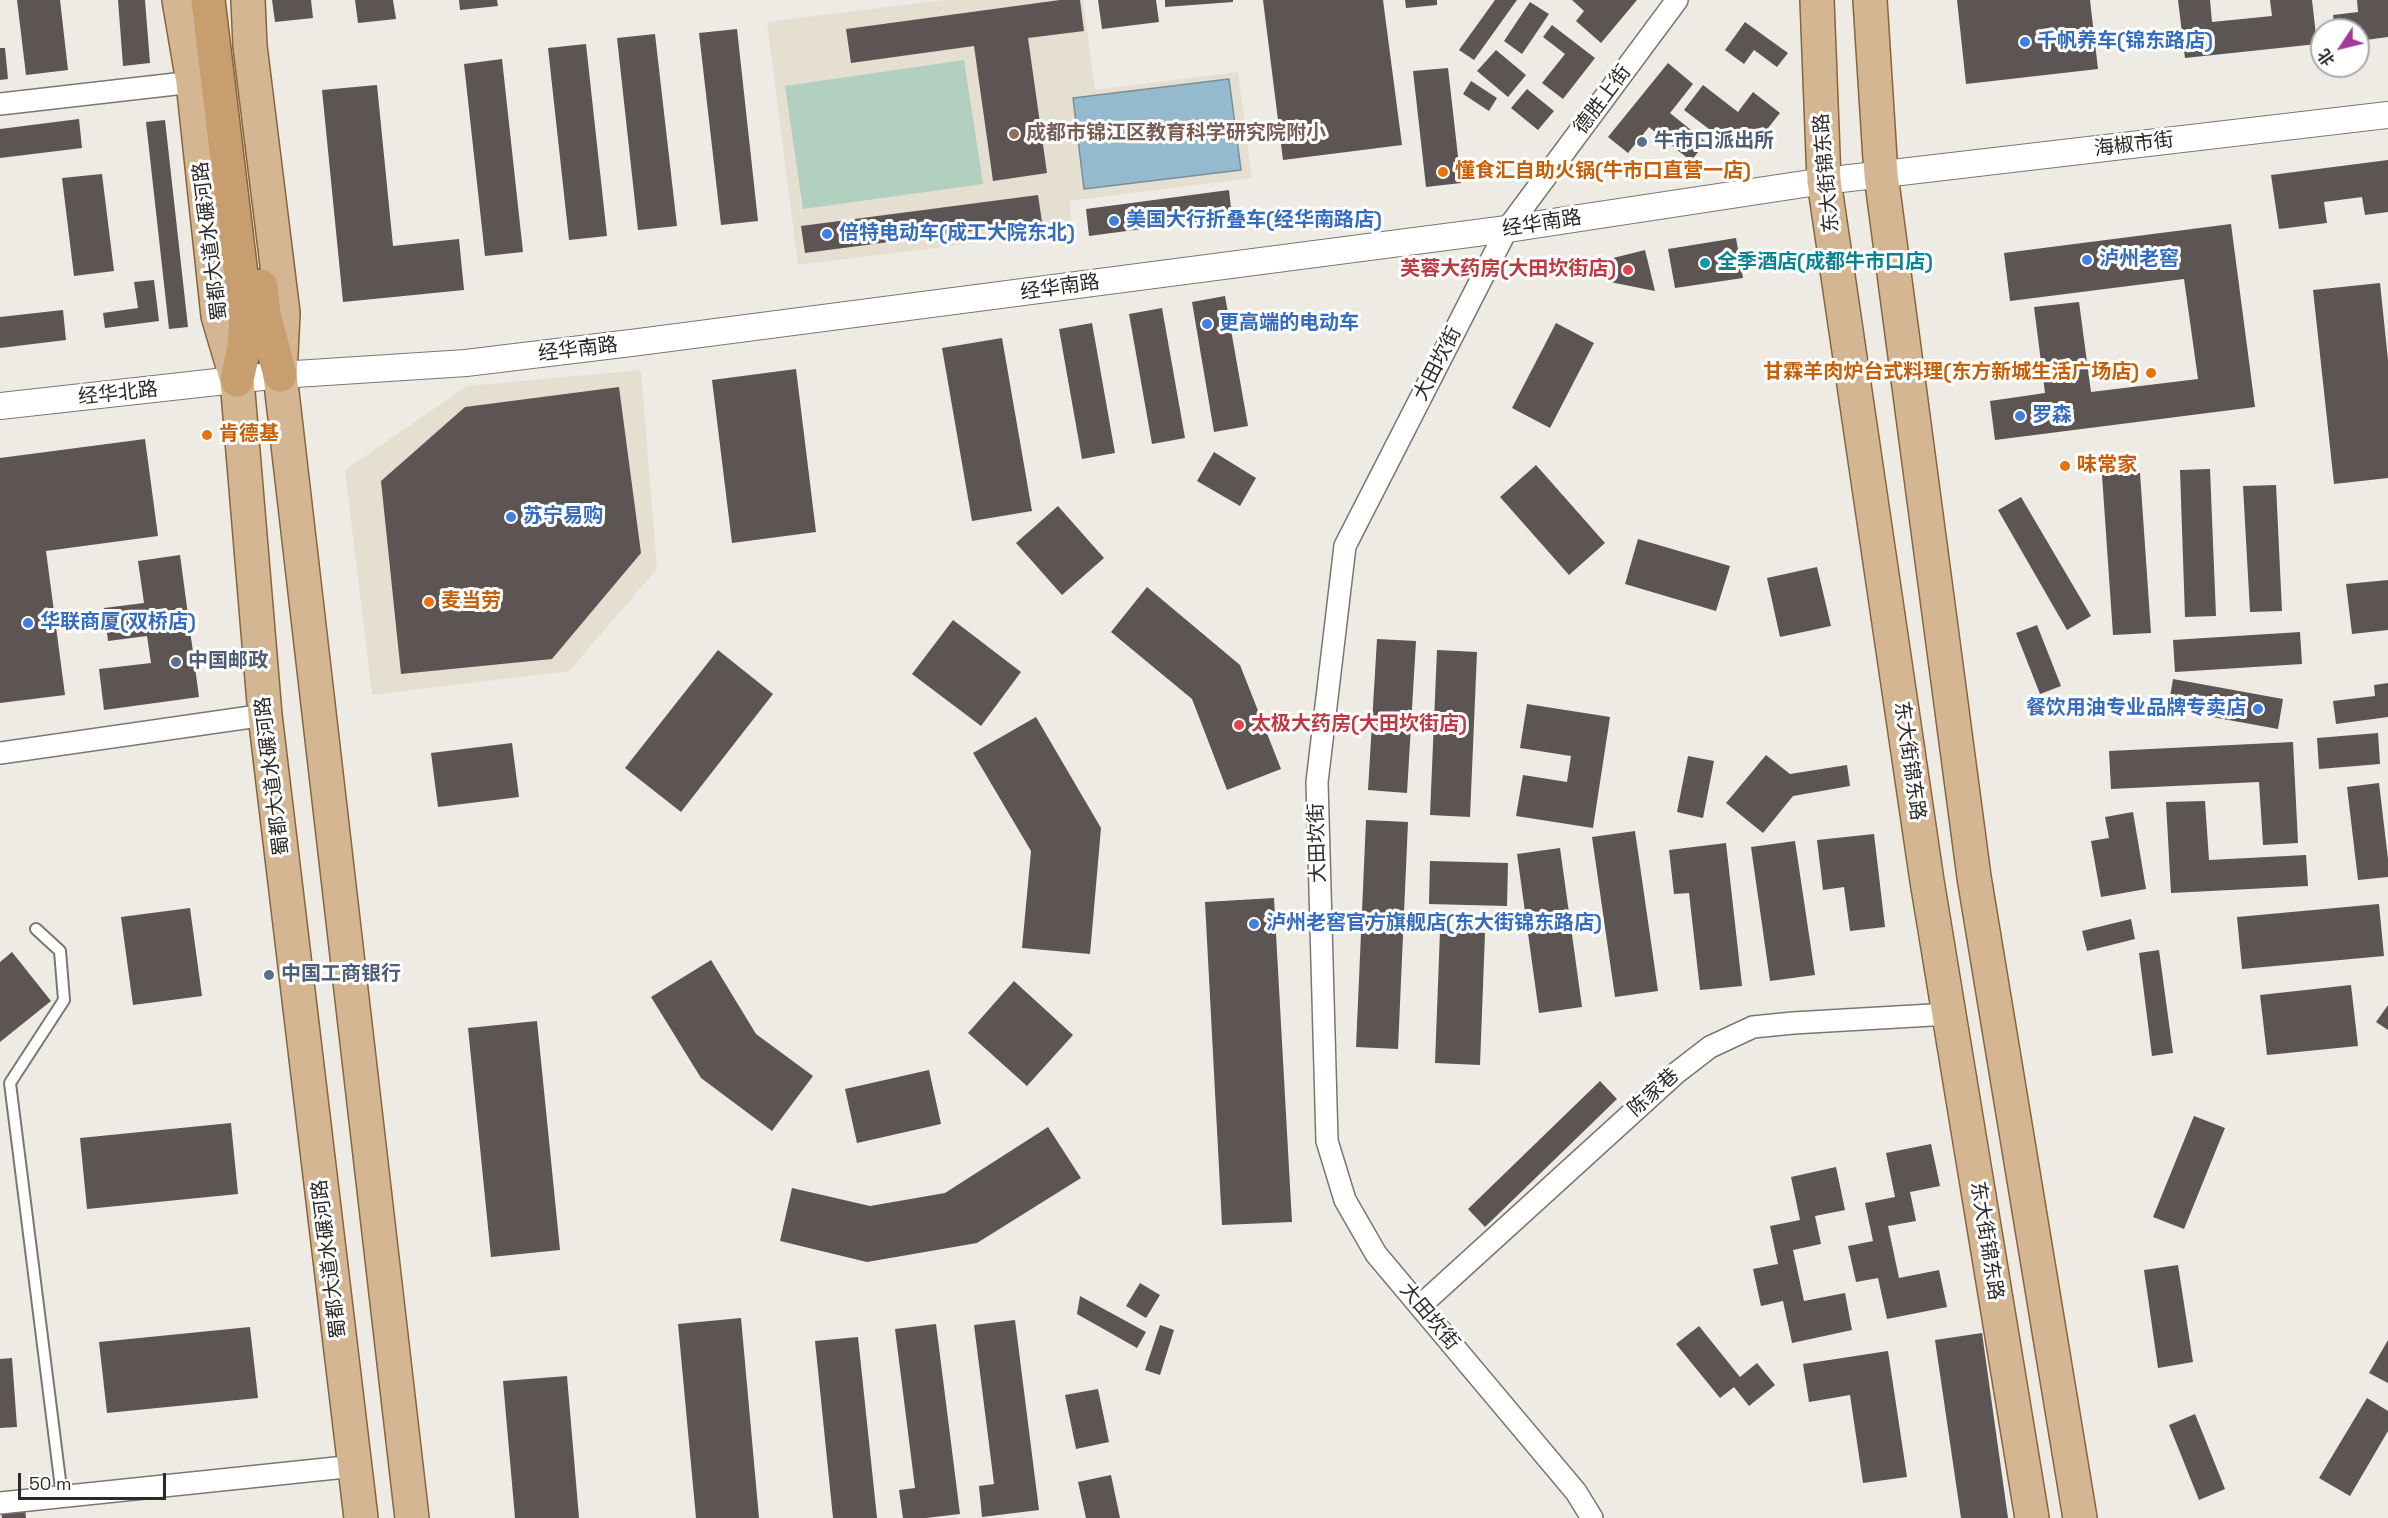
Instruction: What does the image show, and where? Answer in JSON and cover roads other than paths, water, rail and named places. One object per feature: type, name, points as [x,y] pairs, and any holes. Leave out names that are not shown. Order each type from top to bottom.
[{"type":"highway","points":[[202,0],[206,85],[246,316],[244,347],[237,380]]},
{"type":"highway","points":[[206,85],[208,0]]},
{"type":"highway","points":[[228,0],[231,44],[264,314],[280,375]]},
{"type":"main road","points":[[179,0],[206,85]]},
{"type":"main road","points":[[248,0],[250,46],[283,313],[280,375],[412,1518]]},
{"type":"main road","name":"东大街锦东路","points":[[1817,0],[1824,181],[1927,881],[2032,1518]]},
{"type":"main road","points":[[1870,0],[1881,175],[1974,877],[2080,1518]]},
{"type":"main road","name":"蜀都大道水碾河路","points":[[237,380],[265,715],[361,1518]]},
{"type":"street","name":"德胜上街","points":[[1507,229],[1677,0]]},
{"type":"street","points":[[0,104],[206,85]]},
{"type":"street","name":"海椒市街","points":[[1881,175],[2388,115]]},
{"type":"street","name":"经华南路","points":[[237,380],[280,375],[466,363],[639,342],[1507,229],[1824,181],[1881,175]]},
{"type":"street","name":"大田坎街","points":[[1507,229],[1345,546],[1317,782],[1327,1141],[1345,1200],[1376,1254],[1576,1492],[1592,1518]]},
{"type":"street","name":"经华北路","points":[[0,406],[237,380]]},
{"type":"street","points":[[0,753],[265,715]]},
{"type":"street","name":"陈家巷","points":[[1419,1306],[1675,1074],[1710,1047],[1753,1027],[1949,1014]]},
{"type":"street","points":[[0,1503],[355,1466]]},
{"type":"lane","points":[[36,929],[60,951],[64,1000],[10,1083],[62,1496]]},
{"type":"water","points":[[1229,79],[1241,170],[1084,189],[1073,98]]},
{"type":"place","name":"千帆养车(锦东路店)","points":[[2025,42]]},
{"type":"place","name":"成都市锦江区教育科学研究院附小","points":[[1014,134]]},
{"type":"place","name":"牛市口派出所","points":[[1642,142]]},
{"type":"place","name":"懂食汇自助火锅(牛市口直营一店)","points":[[1443,172]]},
{"type":"place","name":"美国大行折叠车(经华南路店)","points":[[1114,221]]},
{"type":"place","name":"倍特电动车(成工大院东北)","points":[[827,234]]},
{"type":"place","name":"泸州老窖","points":[[2087,260]]},
{"type":"place","name":"全季酒店(成都牛市口店)","points":[[1705,263]]},
{"type":"place","name":"芙蓉大药房(大田坎街店)","points":[[1628,270]]},
{"type":"place","name":"更高端的电动车","points":[[1207,324]]},
{"type":"place","name":"甘霖羊肉炉台式料理(东方新城生活广场店)","points":[[2151,373]]},
{"type":"place","name":"罗森","points":[[2020,416]]},
{"type":"place","name":"肯德基","points":[[207,435]]},
{"type":"place","name":"味常家","points":[[2065,466]]},
{"type":"place","name":"苏宁易购","points":[[511,517]]},
{"type":"place","name":"麦当劳","points":[[429,602]]},
{"type":"place","name":"华联商厦(双桥店)","points":[[28,623]]},
{"type":"place","name":"中国邮政","points":[[176,662]]},
{"type":"place","name":"餐饮用油专业品牌专卖店","points":[[2258,709]]},
{"type":"place","name":"太极大药房(大田坎街店)","points":[[1239,725]]},
{"type":"place","name":"泸州老窖官方旗舰店(东大街锦东路店)","points":[[1254,924]]},
{"type":"place","name":"中国工商银行","points":[[269,975]]}]
